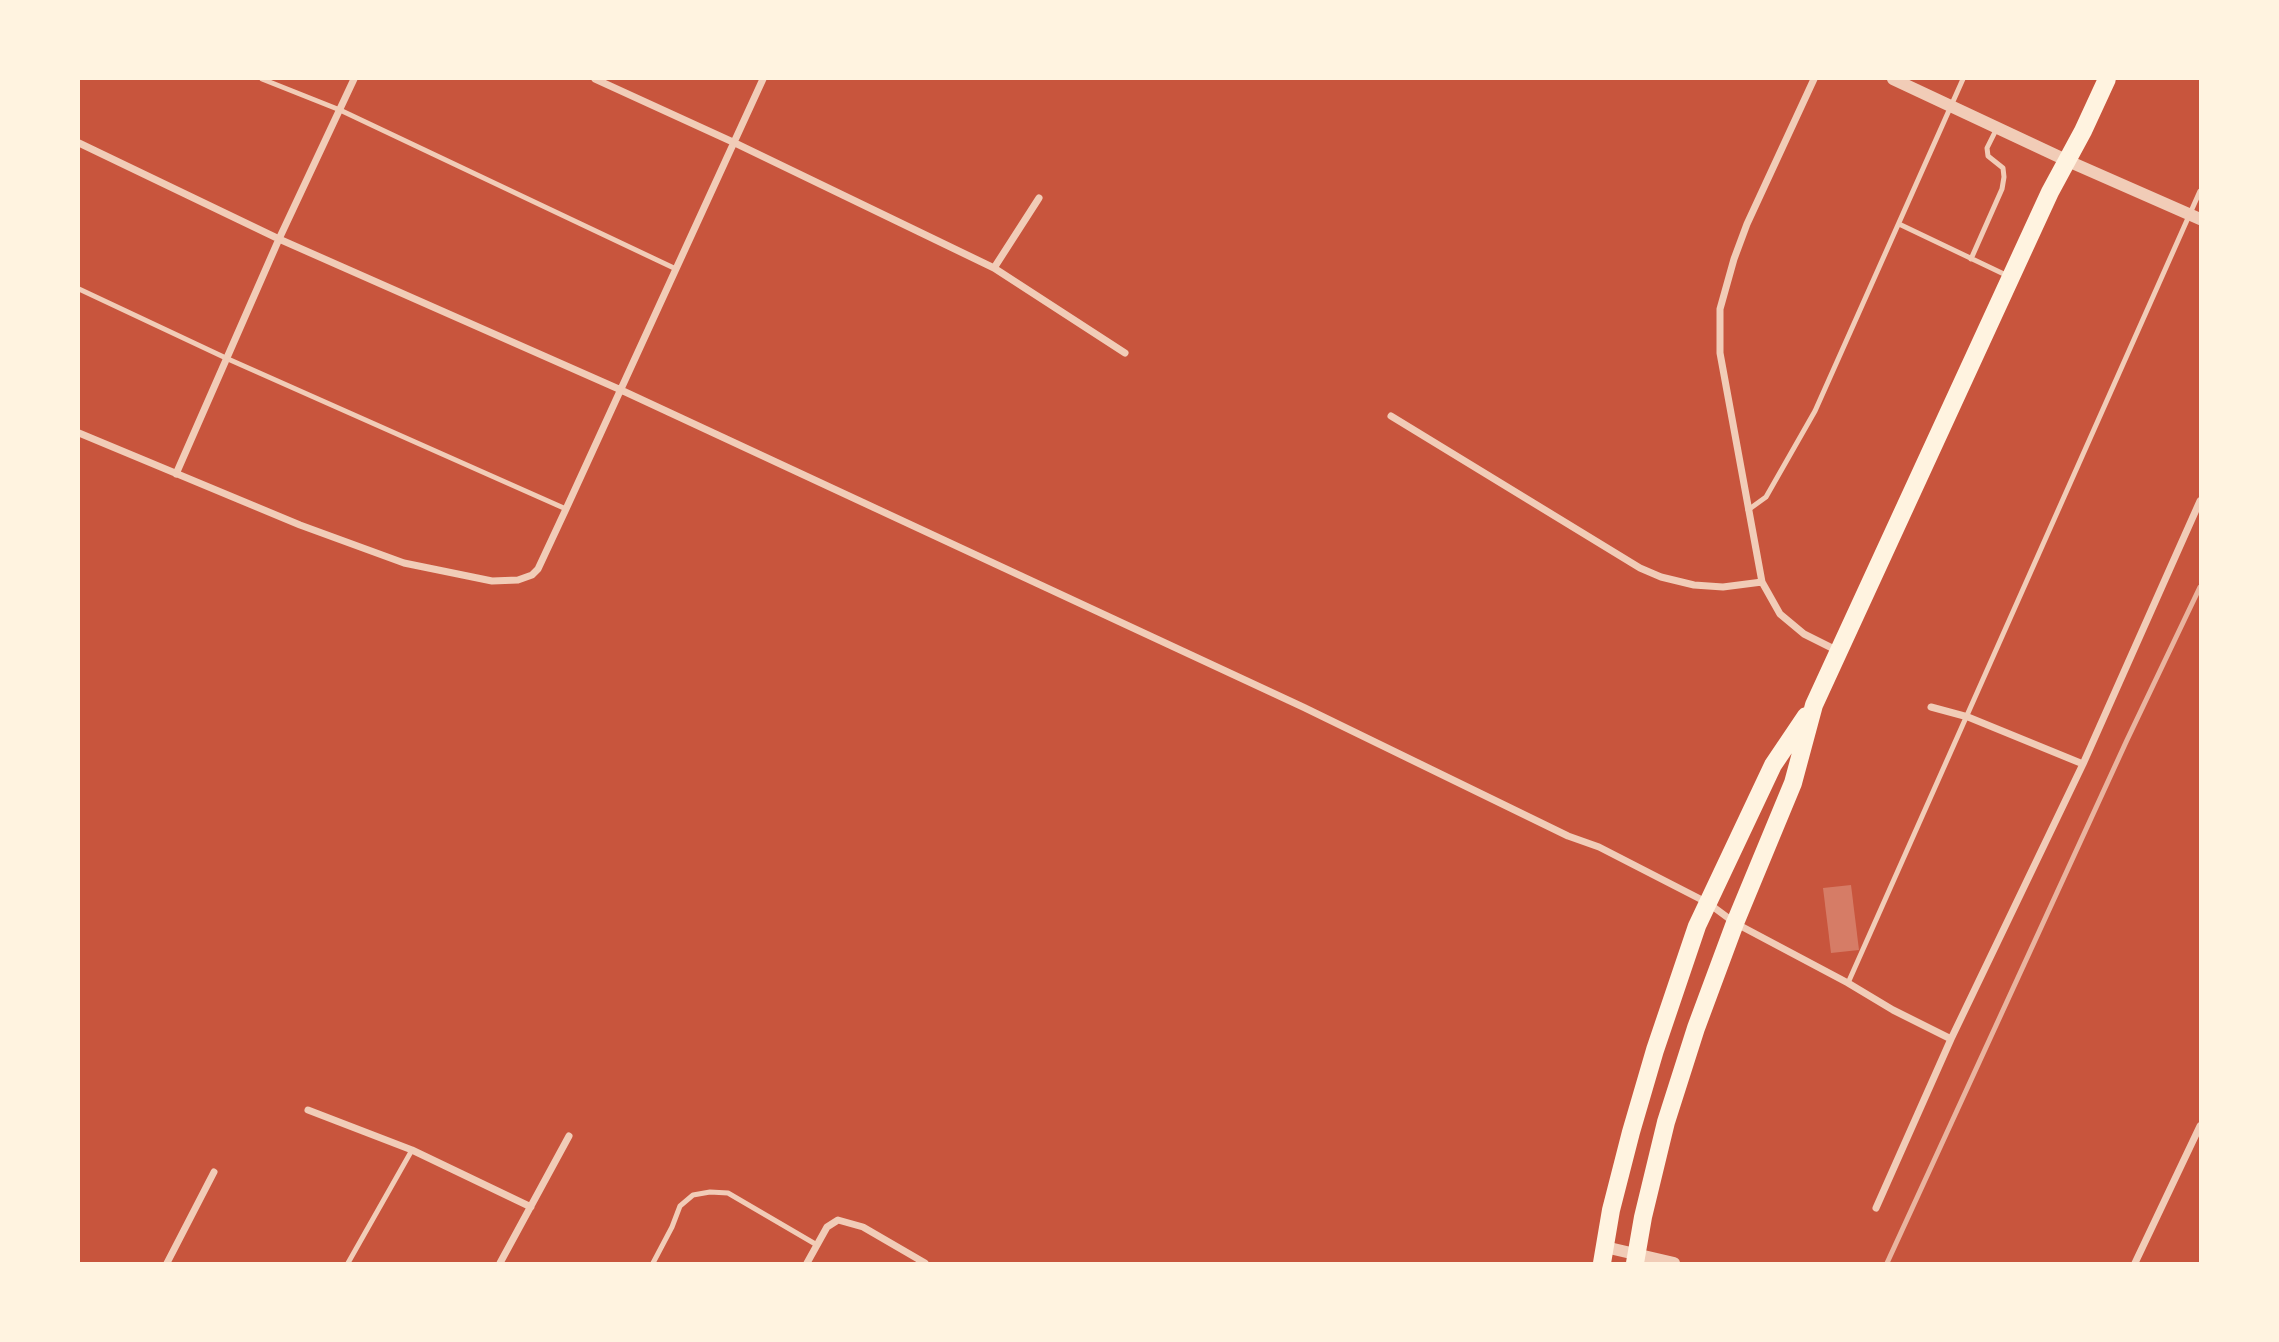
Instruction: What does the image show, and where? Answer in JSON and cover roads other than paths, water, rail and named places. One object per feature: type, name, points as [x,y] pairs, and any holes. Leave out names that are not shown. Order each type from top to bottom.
[{"type":"main road","points":[[1603,1255],[1624,1158],[1655,1049],[1697,926],[1773,765],[1814,705],[2050,192],[2068,161],[2107,79]]},
{"type":"main road","points":[[1636,1259],[1643,1217],[1666,1122],[1696,1028],[1735,923],[1793,783],[1814,705]]},
{"type":"street","points":[[176,474],[229,359],[279,239],[354,79]]},
{"type":"street","points":[[595,79],[994,268],[1125,353]]},
{"type":"street","points":[[79,433],[300,525],[404,563],[492,581],[511,581],[532,575],[538,569],[566,509],[763,79]]},
{"type":"street","points":[[1814,79],[1747,224],[1734,259],[1720,309],[1720,353],[1762,582],[1780,614],[1804,634],[1839,651]]},
{"type":"street","points":[[1893,79],[2195,217]]},
{"type":"street","points":[[79,143],[279,239],[621,390],[1303,707],[1568,836],[1599,847],[1708,903],[1735,923],[1951,1040]]},
{"type":"street","points":[[994,268],[1039,198]]},
{"type":"street","points":[[1391,416],[1640,568],[1661,577],[1694,585],[1723,587],[1762,582]]},
{"type":"street","points":[[1876,1208],[1951,1040],[2083,764],[2200,501]]},
{"type":"street","points":[[1931,707],[1968,717],[2083,764]]},
{"type":"street","points":[[307,1110],[412,1150],[531,1207]]},
{"type":"street","points":[[2135,1263],[2200,1126]]},
{"type":"street","points":[[500,1263],[569,1136]]},
{"type":"street","points":[[167,1263],[214,1172]]},
{"type":"street","points":[[807,1263],[827,1227],[838,1220],[863,1227],[925,1263]]},
{"type":"street","points":[[1603,1255],[1674,1263]]},
{"type":"lane","points":[[262,79],[340,110],[676,269]]},
{"type":"lane","points":[[1748,510],[1766,497],[1815,411],[1963,79]]},
{"type":"lane","points":[[1972,259],[2002,189],[2003,167],[1988,156],[1987,148],[1997,128]]},
{"type":"lane","points":[[1848,983],[2195,217],[2200,191]]},
{"type":"lane","points":[[1899,224],[2011,278]]},
{"type":"lane","points":[[79,289],[566,509]]},
{"type":"lane","points":[[348,1263],[412,1150]]},
{"type":"lane","points":[[653,1263],[680,1206],[693,1195],[710,1192],[728,1193],[817,1245]]},
{"type":"railway","points":[[1887,1263],[2200,587]]}]
